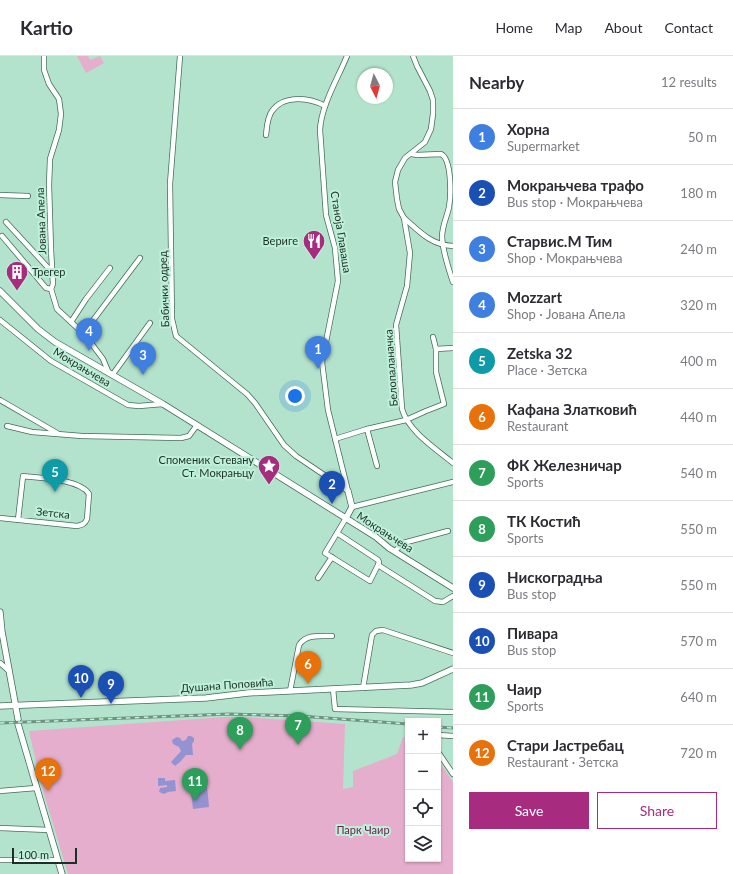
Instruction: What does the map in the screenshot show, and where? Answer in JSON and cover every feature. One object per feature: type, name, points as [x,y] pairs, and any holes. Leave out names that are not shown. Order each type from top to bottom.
[{"type":"street","name":"Јована Апела","points":[[44,56],[44,70],[48,84],[59,99],[61,114],[59,130],[50,159],[49,186],[53,284],[51,289],[57,309],[85,336],[103,359],[110,373]]},
{"type":"street","name":"Бабички одред","points":[[180,56],[170,184],[172,319],[174,331],[179,340],[248,394],[284,445],[296,456],[348,491]]},
{"type":"street","name":"Станоја Главаша","points":[[347,56],[325,106],[320,123],[326,215],[335,248],[338,281],[322,362],[328,410],[352,507]]},
{"type":"street","name":"Белопаланачка","points":[[413,56],[430,91],[433,100],[433,114],[431,130],[425,142],[412,154],[405,158],[398,170],[395,182],[399,209],[404,218],[410,253],[407,286],[396,325],[402,409],[406,420],[416,432],[453,463]]},
{"type":"street","points":[[266,135],[270,114],[282,103],[295,99],[302,99],[317,102],[325,106]]},
{"type":"street","points":[[412,154],[441,154],[446,159],[450,180],[450,195],[449,207],[442,236],[443,246],[453,282]]},
{"type":"street","points":[[0,195],[28,196]]},
{"type":"street","points":[[404,218],[432,242],[443,246],[453,246]]},
{"type":"street","points":[[6,222],[52,272]]},
{"type":"street","points":[[2,236],[46,288],[51,289]]},
{"type":"street","points":[[85,336],[91,324],[140,258]]},
{"type":"street","points":[[71,322],[86,299],[110,268]]},
{"type":"street","name":"Мокрањчева","points":[[0,291],[38,329],[55,342],[197,425],[376,537],[453,588]]},
{"type":"street","name":"Мокрањчева","points":[[0,320],[51,361],[128,405],[139,406],[163,404]]},
{"type":"street","points":[[110,373],[150,323]]},
{"type":"street","points":[[335,439],[367,429],[406,420],[444,404],[436,372],[436,349],[433,337]]},
{"type":"street","points":[[436,349],[453,348]]},
{"type":"street","points":[[0,400],[58,434]]},
{"type":"street","points":[[7,426],[32,432],[58,434],[184,438],[189,436],[197,425]]},
{"type":"street","points":[[367,429],[377,466]]},
{"type":"street","name":"Зетска","points":[[0,518],[18,520],[77,526],[82,525],[86,523],[87,519],[89,494],[82,488],[68,482],[23,476],[18,520]]},
{"type":"street","points":[[337,534],[378,560],[378,565],[370,581],[325,553],[352,507],[453,482]]},
{"type":"street","points":[[395,551],[403,543],[448,531]]},
{"type":"street","points":[[318,578],[332,557]]},
{"type":"street","points":[[378,565],[435,601],[441,603],[451,597]]},
{"type":"street","points":[[0,612],[18,721],[36,788],[62,874]]},
{"type":"street","points":[[363,688],[372,635],[376,631],[383,630],[453,653]]},
{"type":"street","points":[[290,691],[299,645],[302,641],[313,636],[332,636]]},
{"type":"street","points":[[0,663],[9,671]]},
{"type":"street","name":"Душана Поповића","points":[[0,706],[206,698],[248,693],[416,684],[453,669]]},
{"type":"street","points":[[333,689],[335,709],[453,712]]},
{"type":"street","points":[[441,735],[453,736]]},
{"type":"street","points":[[439,754],[453,774]]},
{"type":"street","points":[[0,791],[36,788]]},
{"type":"street","points":[[0,828],[49,830]]},
{"type":"street","points":[[0,860],[58,860]]},
{"type":"green space","points":[[77,56],[88,56],[90,60],[100,56],[104,63],[86,73]]},
{"type":"green space","name":"Парк Чаир","points":[[224,717],[245,717],[345,724],[343,789],[353,787],[353,771],[397,754],[403,737],[405,737],[405,862],[441,862],[441,764],[453,782],[453,874],[68,874],[41,784],[29,731]]},
{"type":"water","points":[[188,736],[194,738],[192,744],[193,755],[186,755],[175,766],[171,762],[181,751],[179,747],[173,744],[172,740],[177,737],[182,741],[186,740]]},
{"type":"water","points":[[206,775],[209,807],[193,809],[189,777]]},
{"type":"water","points":[[158,778],[165,778],[165,781],[175,780],[176,791],[164,794],[159,792],[160,788],[167,787],[167,785],[158,786]]},
{"type":"railway","points":[[0,723],[229,714],[300,716],[405,724]]},
{"type":"railway","points":[[441,727],[453,728]]},
{"type":"place","name":"Вериге","points":[[314,260]]},
{"type":"place","name":"Трегер","points":[[17,292]]},
{"type":"place","name":"Mozzart","points":[[89,351]]},
{"type":"place","name":"Хорна","points":[[318,369]]},
{"type":"place","name":"Старвис.М Тим","points":[[143,375]]},
{"type":"place","name":"Споменик Стевану Ст. Мокрањцу","points":[[269,486]]},
{"type":"place","name":"Zetska 32","points":[[55,492]]},
{"type":"place","name":"Мокрањчева трафо","points":[[332,504]]},
{"type":"place","name":"Кафана Златковић","points":[[308,684]]},
{"type":"place","name":"Пивара","points":[[81,698]]},
{"type":"place","name":"Нискоградња","points":[[111,704]]},
{"type":"place","name":"ФК Железничар","points":[[298,745]]},
{"type":"place","name":"ТК Костић","points":[[240,750]]},
{"type":"place","name":"Стари Јастребац","points":[[48,791]]},
{"type":"place","name":"Чаир","points":[[195,801]]}]
